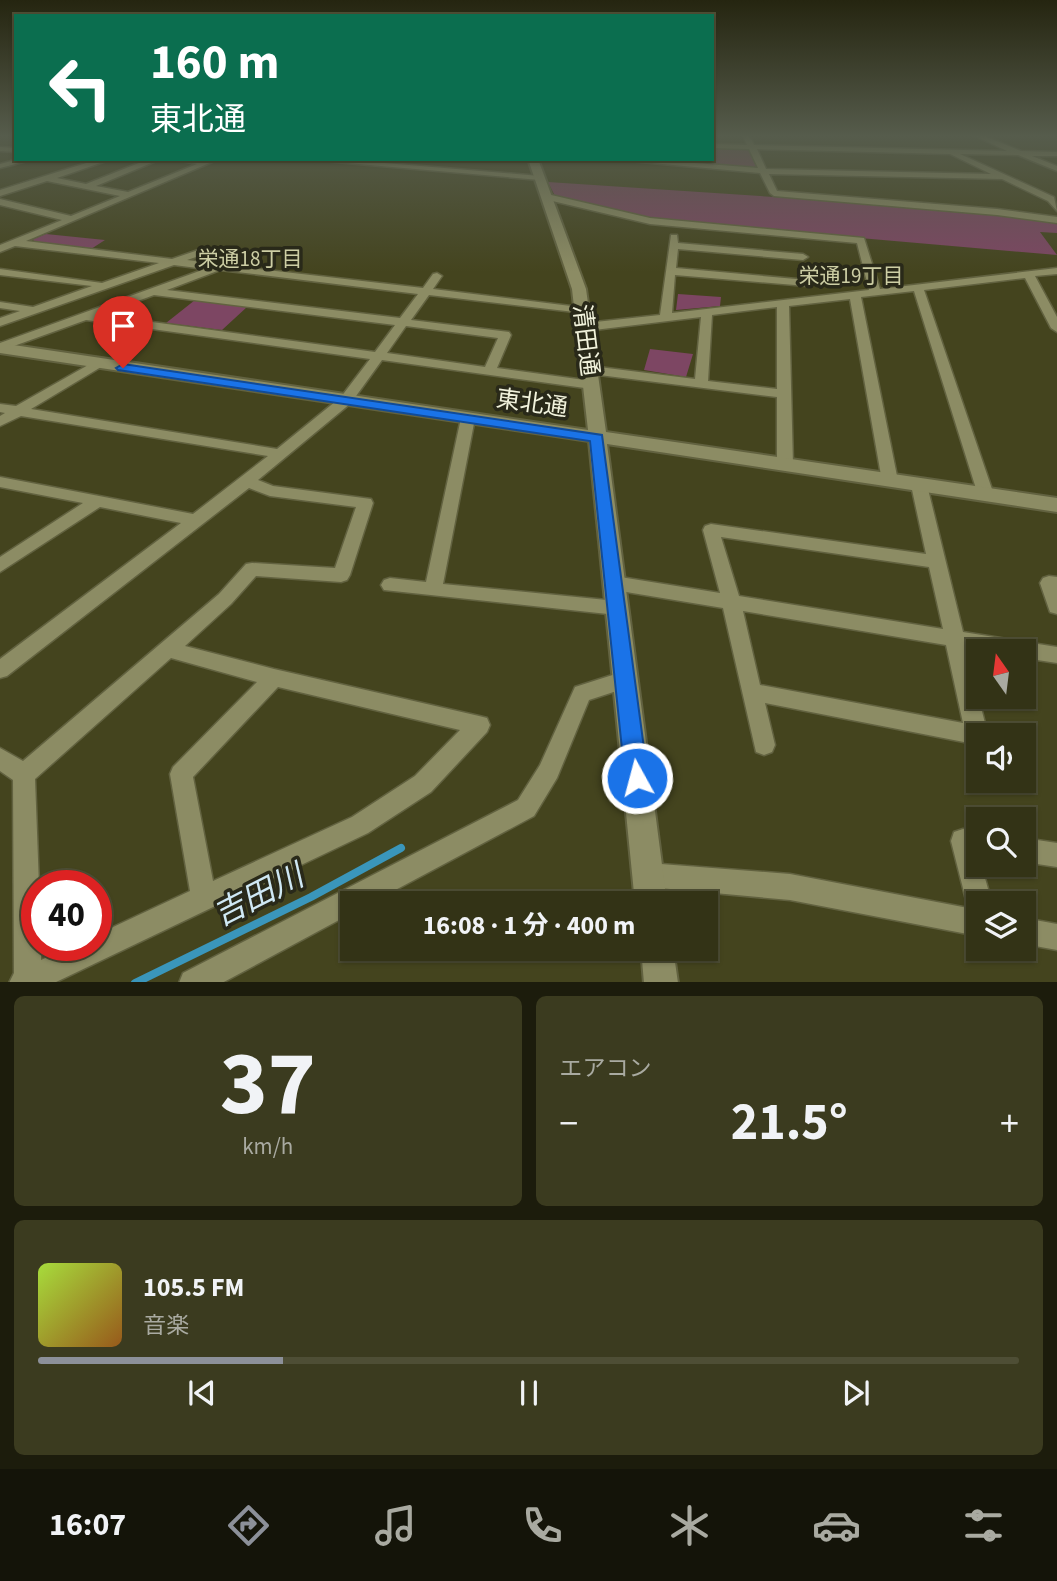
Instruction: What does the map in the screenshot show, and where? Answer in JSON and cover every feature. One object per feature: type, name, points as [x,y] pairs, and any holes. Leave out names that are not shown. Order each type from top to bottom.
[{"type":"street","points":[[0,193],[39,181]]},
{"type":"street","points":[[62,181],[130,195]]},
{"type":"street","points":[[88,186],[101,181]]},
{"type":"street","points":[[5,246],[164,181]]},
{"type":"street","points":[[505,181],[543,186],[650,221],[862,240],[875,292]]},
{"type":"street","name":"清田通","points":[[541,181],[579,289],[586,327],[650,891]]},
{"type":"street","points":[[768,181],[774,193],[997,212],[1057,220]]},
{"type":"street","points":[[1012,181],[1051,199],[1057,208]]},
{"type":"street","points":[[0,202],[72,219]]},
{"type":"street","points":[[666,316],[675,224]]},
{"type":"street","points":[[801,235],[810,300]]},
{"type":"street","points":[[5,246],[172,262],[583,310]]},
{"type":"street","points":[[673,246],[803,257]]},
{"type":"street","points":[[0,321],[204,251]]},
{"type":"street","points":[[0,347],[249,256]]},
{"type":"street","points":[[671,271],[807,283]]},
{"type":"street","points":[[586,327],[1057,271]]},
{"type":"street","points":[[0,272],[104,285]]},
{"type":"street","points":[[1028,274],[1057,328]]},
{"type":"street","points":[[0,670],[247,481],[346,400],[437,276]]},
{"type":"street","points":[[918,287],[986,495]]},
{"type":"street","points":[[151,291],[505,335],[489,371]]},
{"type":"street","points":[[855,294],[890,481]]},
{"type":"street","points":[[783,303],[785,466]]},
{"type":"street","points":[[0,305],[34,309]]},
{"type":"street","points":[[701,383],[707,312]]},
{"type":"street","points":[[85,316],[489,371],[701,383],[783,394]]},
{"type":"street","name":"東北通","points":[[0,347],[97,364],[1057,505]]},
{"type":"street","points":[[0,422],[97,364]]},
{"type":"street","points":[[0,408],[281,454]]},
{"type":"street","points":[[433,589],[468,418]]},
{"type":"street","points":[[166,649],[274,678],[479,725],[423,784],[360,825],[27,982],[24,775],[166,649],[225,599],[252,569],[341,575],[365,503],[270,492],[247,481]]},
{"type":"street","points":[[0,494],[7,483],[196,520]]},
{"type":"street","points":[[919,485],[975,723]]},
{"type":"street","points":[[0,566],[99,500]]},
{"type":"street","points":[[764,745],[731,601],[711,530],[938,562]]},
{"type":"street","points":[[614,583],[1057,655]]},
{"type":"street","points":[[1057,584],[1049,583],[1057,607]]},
{"type":"street","points":[[390,585],[617,608]]},
{"type":"street","points":[[204,898],[181,774],[274,678]]},
{"type":"street","points":[[193,982],[526,808],[549,771],[582,693],[625,680]]},
{"type":"street","points":[[752,692],[966,736]]},
{"type":"street","points":[[0,758],[24,775]]},
{"type":"street","points":[[1036,852],[1057,855]]},
{"type":"street","points":[[648,875],[790,887],[966,921]]},
{"type":"street","points":[[1036,933],[1057,937]]},
{"type":"street","points":[[659,961],[661,982]]},
{"type":"shaded area","points":[[548,182],[881,204],[1057,221],[1057,233],[1040,232],[1057,255],[652,220],[555,196]]},
{"type":"shaded area","points":[[46,234],[105,240],[91,249],[34,242],[33,239]]},
{"type":"shaded area","points":[[678,294],[721,297],[720,306],[676,310]]},
{"type":"shaded area","points":[[195,300],[247,307],[222,330],[166,323]]},
{"type":"shaded area","points":[[650,349],[693,354],[686,377],[644,370]]},
{"type":"waterway","name":"吉田川","points":[[137,982],[311,897],[401,848]]},
{"type":"district","name":"栄通18丁目","points":[[250,259]]},
{"type":"district","name":"栄通19丁目","points":[[851,276]]},
{"type":"route","points":[[123,368],[597,438],[637,778]]}]
